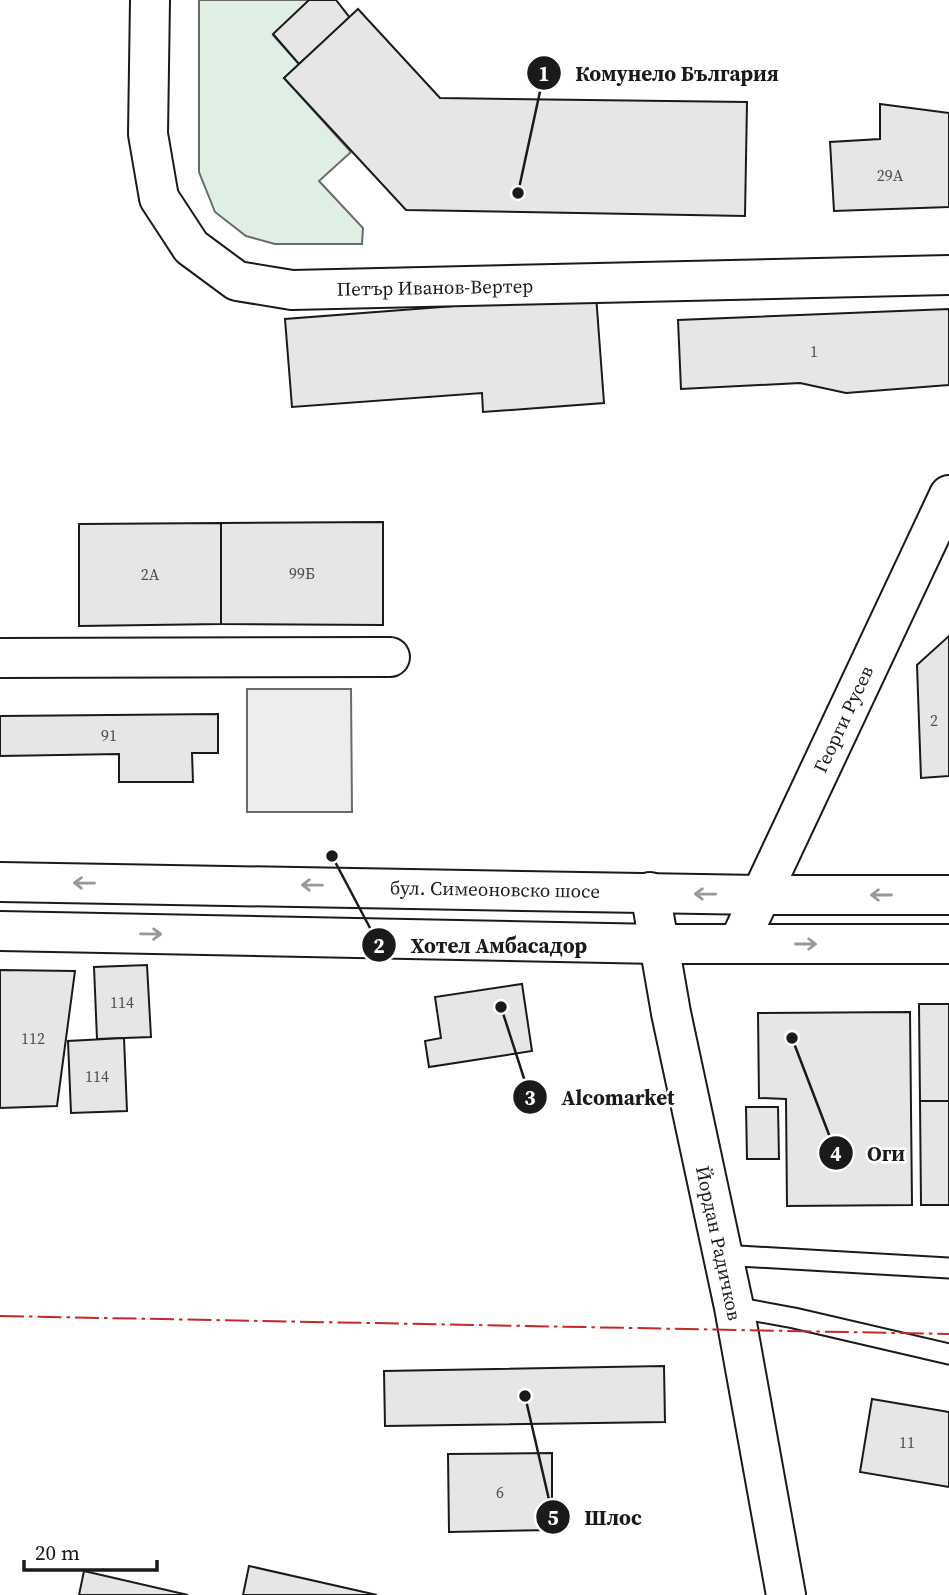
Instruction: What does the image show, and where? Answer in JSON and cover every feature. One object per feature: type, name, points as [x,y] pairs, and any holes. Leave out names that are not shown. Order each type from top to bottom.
[{"type":"street","name":"Петър Иванов-Вертер","points":[[150,0],[148,134],[159,198],[191,247],[237,281],[292,290],[949,275]]},
{"type":"street","name":"Георги Русев","points":[[738,944],[949,495]]},
{"type":"street","points":[[0,658],[390,657]]},
{"type":"street","name":"бул. Симеоновско шосе","points":[[0,882],[760,895],[949,895]]},
{"type":"street","name":"Йордан Радичков","points":[[650,892],[734,1307],[786,1595]]},
{"type":"street","points":[[0,931],[659,944],[949,944]]},
{"type":"lane","points":[[722,1255],[949,1268]]},
{"type":"lane","points":[[734,1307],[949,1354]]},
{"type":"green space","points":[[199,0],[312,0],[273,35],[299,64],[284,78],[351,152],[319,181],[363,228],[362,244],[275,244],[246,236],[215,212],[199,172]]},
{"type":"shaded area","points":[[247,689],[351,689],[352,812],[247,812]]},
{"type":"building","points":[[309,0],[336,0],[350,18],[299,64],[273,34]]},
{"type":"building","points":[[358,9],[440,98],[747,102],[745,216],[406,210],[284,78]]},
{"type":"building","points":[[880,104],[949,113],[949,207],[834,211],[830,142],[880,139]]},
{"type":"building","points":[[596,295],[604,403],[483,412],[482,393],[292,407],[285,319]]},
{"type":"building","points":[[949,309],[949,385],[846,393],[800,383],[681,389],[678,320]]},
{"type":"building","points":[[383,522],[383,625],[221,624],[221,523]]},
{"type":"building","points":[[221,523],[221,624],[79,626],[79,524]]},
{"type":"building","points":[[949,636],[949,776],[921,778],[917,665]]},
{"type":"building","points":[[218,714],[218,753],[192,753],[193,782],[119,782],[119,754],[0,756],[0,716]]},
{"type":"building","points":[[147,965],[151,1037],[97,1039],[94,967]]},
{"type":"building","points":[[0,970],[75,971],[57,1106],[0,1108]]},
{"type":"building","points":[[522,984],[532,1051],[429,1067],[425,1041],[441,1038],[435,997]]},
{"type":"building","points":[[919,1004],[949,1004],[949,1101],[920,1101]]},
{"type":"building","points":[[910,1012],[912,1205],[787,1206],[786,1099],[759,1098],[758,1013]]},
{"type":"building","points":[[124,1038],[127,1111],[71,1113],[68,1041]]},
{"type":"building","points":[[920,1101],[949,1101],[949,1205],[921,1205]]},
{"type":"building","points":[[746,1107],[778,1107],[779,1159],[747,1159]]},
{"type":"building","points":[[664,1366],[665,1422],[385,1426],[384,1371]]},
{"type":"building","points":[[872,1399],[949,1412],[949,1487],[860,1472]]},
{"type":"building","points":[[552,1453],[552,1530],[449,1532],[448,1454]]},
{"type":"building","points":[[249,1566],[377,1595],[243,1595]]},
{"type":"building","points":[[84,1571],[188,1595],[79,1595]]},
{"type":"power","points":[[0,1316],[949,1334]]},
{"type":"place","name":"Комунело България","points":[[518,193]]},
{"type":"place","name":"Хотел Амбасадор","points":[[332,856]]},
{"type":"place","name":"Alcomarket","points":[[501,1007]]},
{"type":"place","name":"Оги","points":[[792,1038]]},
{"type":"place","name":"Шлос","points":[[525,1396]]}]
